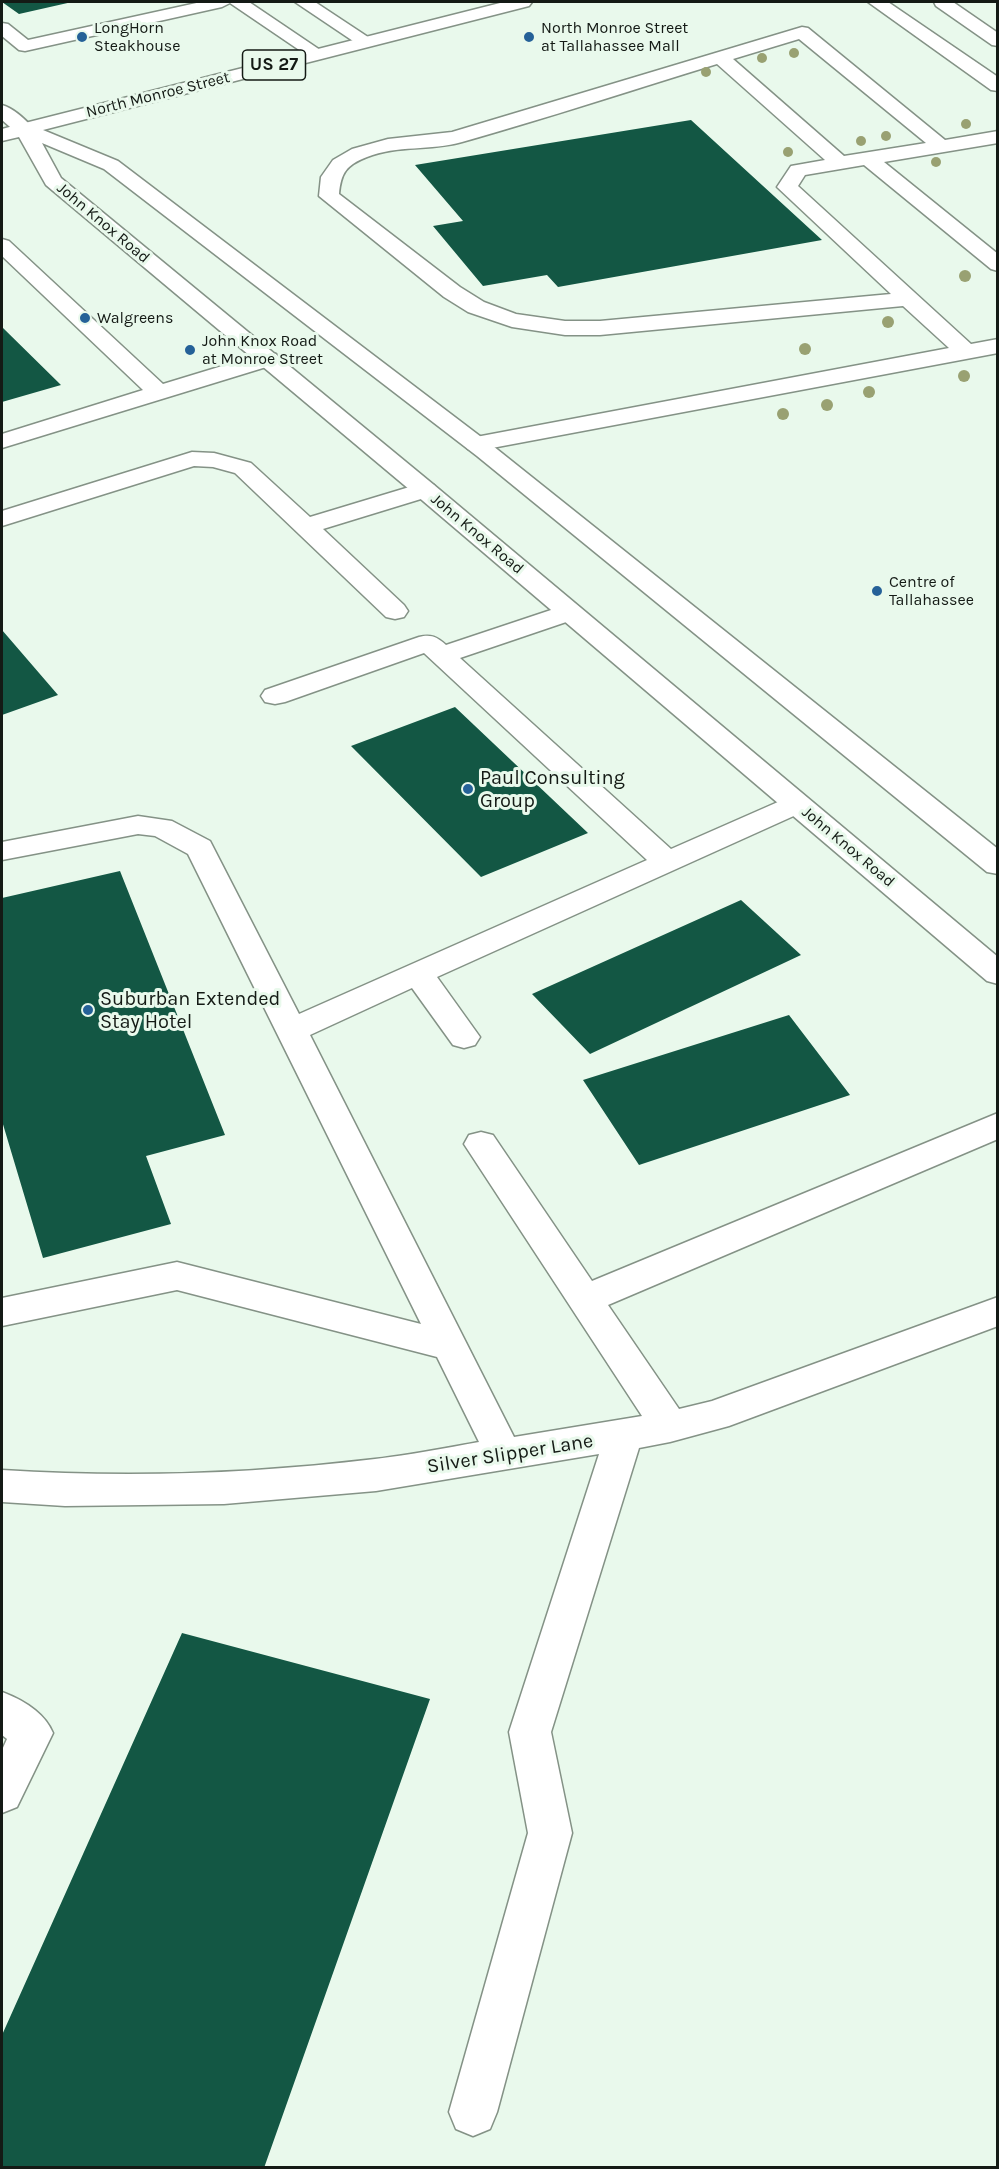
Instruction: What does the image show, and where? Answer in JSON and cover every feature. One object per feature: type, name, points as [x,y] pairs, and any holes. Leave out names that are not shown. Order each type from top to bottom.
[{"type":"main road","points":[[2,28],[24,46],[222,2]]},
{"type":"main road","points":[[238,2],[317,54]]},
{"type":"main road","points":[[304,2],[365,42]]},
{"type":"main road","name":"North Monroe Street","points":[[2,135],[524,2]]},
{"type":"main road","points":[[878,2],[998,86]]},
{"type":"main road","points":[[942,2],[998,41]]},
{"type":"main road","points":[[909,299],[600,328],[565,328],[512,320],[476,307],[452,292],[329,196],[331,177],[340,164],[359,153],[388,145],[454,138],[802,32],[941,146]]},
{"type":"main road","points":[[721,58],[840,163]]},
{"type":"main road","points":[[2,111],[24,129],[111,165],[476,444],[998,865]]},
{"type":"main road","name":"John Knox Road","points":[[24,129],[53,181],[425,490],[998,974]]},
{"type":"main road","points":[[966,352],[787,187],[798,170],[998,137]]},
{"type":"main road","points":[[868,158],[998,265]]},
{"type":"main road","points":[[2,244],[159,393]]},
{"type":"main road","points":[[476,444],[998,346]]},
{"type":"main road","points":[[2,441],[268,359]]},
{"type":"main road","points":[[2,519],[192,459],[214,460],[243,468],[395,610]]},
{"type":"main road","points":[[305,527],[425,490]]},
{"type":"main road","points":[[442,656],[569,612]]},
{"type":"main road","points":[[275,696],[428,643],[667,862]]},
{"type":"main road","points":[[291,1030],[796,804]]},
{"type":"main road","points":[[2,850],[138,825],[162,827],[200,848],[504,1454]]},
{"type":"main road","points":[[418,973],[464,1037]]},
{"type":"main road","points":[[584,1300],[998,1125]]},
{"type":"main road","points":[[482,1144],[670,1427]]},
{"type":"main road","points":[[2,1312],[177,1276],[449,1346]]},
{"type":"main road","name":"Silver Slipper Lane","points":[[2,1486],[65,1490],[224,1488],[376,1475],[670,1427],[716,1415],[998,1311]]},
{"type":"main road","points":[[473,2112],[550,1833],[530,1732],[624,1435]]},
{"type":"main road","points":[[2,1711],[32,1733],[2,1793]]},
{"type":"building","points":[[2,2],[72,2],[19,14]]},
{"type":"building","points":[[691,120],[822,240],[558,287],[547,275],[483,286],[433,226],[463,221],[415,165]]},
{"type":"building","points":[[2,327],[61,385],[2,402]]},
{"type":"building","points":[[2,630],[58,695],[2,715]]},
{"type":"building","name":"Paul Consulting Group","points":[[455,707],[588,833],[481,877],[351,746]]},
{"type":"building","name":"Suburban Extended Stay Hotel","points":[[120,871],[225,1135],[146,1156],[171,1224],[43,1258],[2,1121],[2,898]]},
{"type":"building","points":[[741,900],[801,955],[590,1054],[532,994]]},
{"type":"building","points":[[789,1015],[850,1095],[639,1165],[583,1080]]},
{"type":"building","points":[[182,1633],[430,1699],[264,2168],[2,2168],[2,2035]]},
{"type":"place","name":"LongHorn Steakhouse","points":[[82,37]]},
{"type":"place","name":"North Monroe Street at Tallahassee Mall","points":[[529,37]]},
{"type":"place","name":"Walgreens","points":[[85,318]]},
{"type":"place","name":"John Knox Road at Monroe Street","points":[[190,350]]},
{"type":"place","name":"Centre of Tallahassee","points":[[877,591]]},
{"type":"place","name":"Paul Consulting Group","points":[[468,789]]},
{"type":"place","name":"Suburban Extended Stay Hotel","points":[[88,1010]]}]
